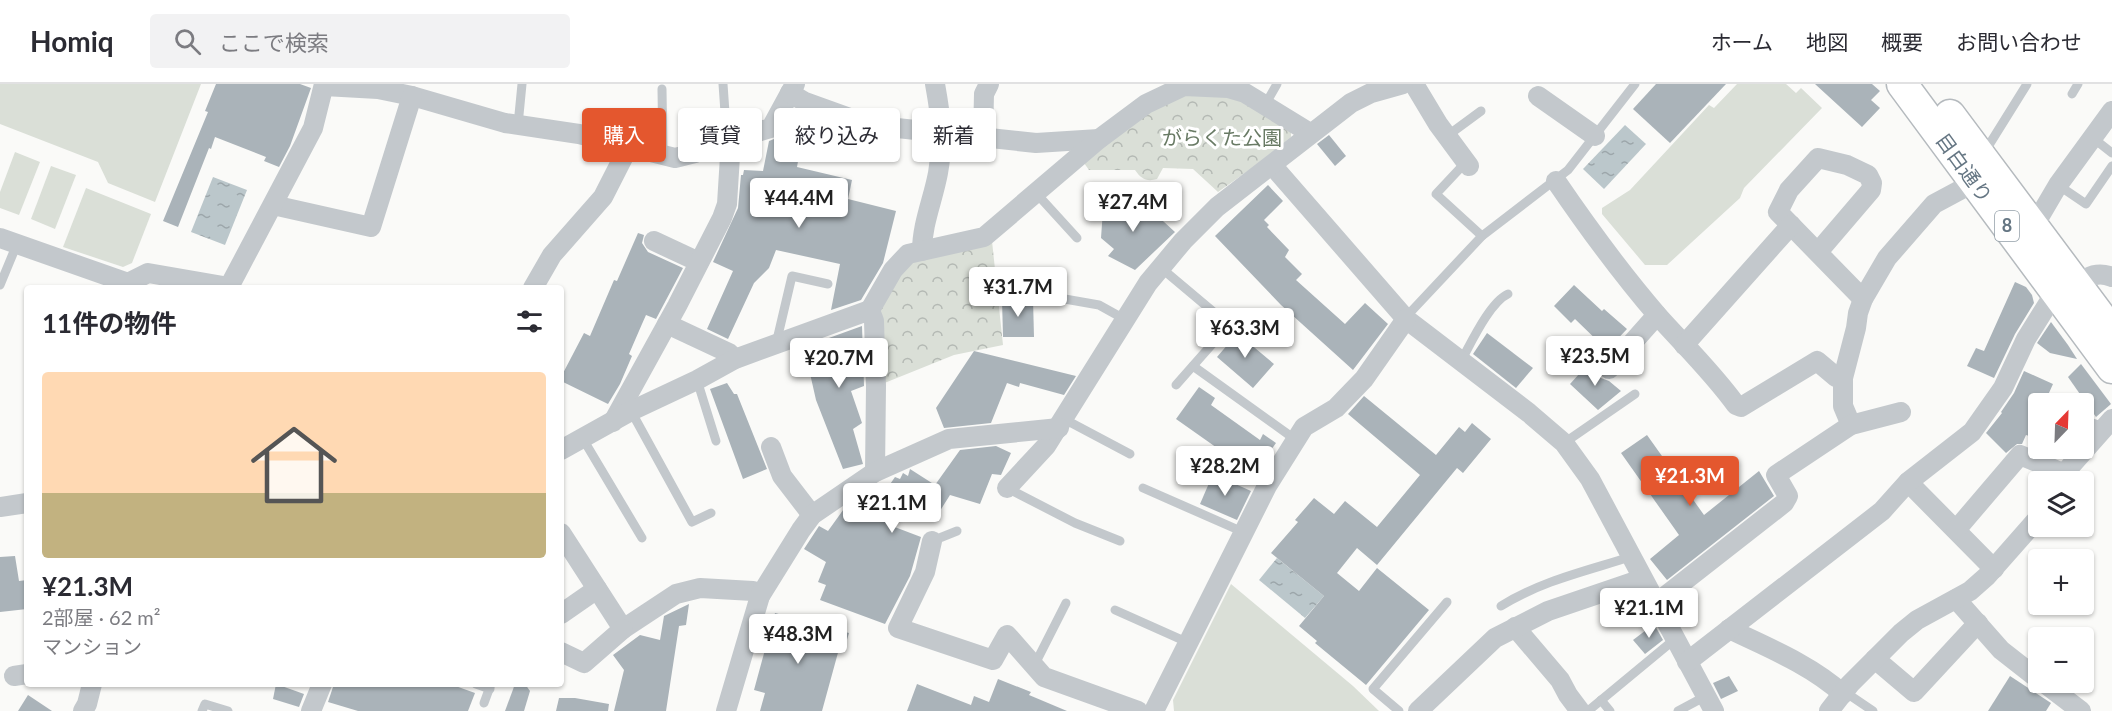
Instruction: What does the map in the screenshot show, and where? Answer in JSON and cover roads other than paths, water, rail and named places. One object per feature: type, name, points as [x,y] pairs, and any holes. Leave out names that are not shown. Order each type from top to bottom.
[{"type":"main road","name":"目白通り","points":[[1902,84],[1978,169],[2034,226],[2066,288],[2112,368]]},
{"type":"main road","name":"目白通り","points":[[1927,84],[1978,169],[2066,288],[2112,332]]},
{"type":"street","points":[[935,84],[938,108]]},
{"type":"street","points":[[984,108],[984,94],[989,84]]},
{"type":"street","points":[[1007,488],[1046,446],[1148,283],[1183,241],[1217,207],[1351,103],[1378,87],[1403,84]]},
{"type":"street","points":[[1414,84],[1468,164]]},
{"type":"street","points":[[230,285],[314,128],[324,85],[378,89],[518,125],[582,135]]},
{"type":"street","points":[[569,444],[735,360],[870,310],[893,270],[908,254],[984,237],[1099,139],[1146,104],[1183,85],[1212,85],[1245,93],[1310,133]]},
{"type":"street","points":[[762,131],[771,128],[792,89],[805,102],[869,125],[912,129]]},
{"type":"street","points":[[273,205],[370,227],[412,96]]},
{"type":"street","points":[[1538,96],[1595,135]]},
{"type":"street","points":[[2034,226],[2058,185],[2112,111]]},
{"type":"street","points":[[996,139],[1036,144],[1099,139]]},
{"type":"street","points":[[1818,252],[1871,190],[1872,183],[1868,175],[1847,165],[1818,158],[1789,190],[1778,212],[1863,299]]},
{"type":"street","points":[[535,285],[552,255],[603,197],[621,162]]},
{"type":"street","points":[[613,422],[667,324],[728,204],[729,162]]},
{"type":"street","points":[[922,251],[926,214],[939,162]]},
{"type":"street","points":[[1272,165],[1405,318],[1529,412],[1564,443],[1590,479],[1710,703]]},
{"type":"street","points":[[1851,425],[1844,406],[1843,378],[1856,328],[1857,313],[1863,299],[1887,258],[1934,204],[1978,169]]},
{"type":"street","points":[[1556,181],[1618,268],[1736,405],[1741,407],[1818,361],[1836,377],[1843,378]]},
{"type":"street","points":[[1684,345],[1791,225]]},
{"type":"street","points":[[8,241],[128,283],[147,273],[217,285]]},
{"type":"street","points":[[654,241],[699,262]]},
{"type":"street","points":[[1687,662],[1882,511],[1908,482],[1972,432],[2003,388],[2026,339],[2066,288],[2091,275],[2102,274],[2112,277]]},
{"type":"street","points":[[870,310],[874,321],[876,375],[875,472]]},
{"type":"street","points":[[1609,369],[1657,315]]},
{"type":"street","points":[[1154,711],[1267,486],[1296,440],[1304,428],[1336,408],[1364,379],[1405,318]]},
{"type":"street","points":[[667,324],[729,353],[735,360]]},
{"type":"street","points":[[1655,603],[1784,503],[1788,496],[1776,475],[1851,425],[1900,412]]},
{"type":"street","points":[[726,711],[760,596],[812,514],[875,472],[950,439],[1061,423]]},
{"type":"street","points":[[2069,471],[2109,423]]},
{"type":"street","points":[[771,447],[782,476],[812,514]]},
{"type":"street","points":[[1956,530],[2020,455],[2050,471]]},
{"type":"street","points":[[1908,482],[1994,569]]},
{"type":"street","points":[[0,507],[24,503]]},
{"type":"street","points":[[1829,711],[1851,684],[1901,633],[1917,620],[1970,591],[1994,569],[2028,530]]},
{"type":"street","points":[[564,537],[623,629]]},
{"type":"street","points":[[932,541],[926,572],[898,628],[993,660],[1007,635],[1044,677],[1138,711]]},
{"type":"street","points":[[1418,711],[1495,638],[1548,611],[1642,579]]},
{"type":"street","points":[[564,653],[584,663],[623,629],[676,594],[700,588],[753,591],[760,596]]},
{"type":"street","points":[[564,612],[597,589]]},
{"type":"street","points":[[1956,599],[2001,650],[2028,671]]},
{"type":"street","points":[[1875,659],[1914,692],[1978,623]]},
{"type":"street","points":[[1515,627],[1560,680],[1580,711]]},
{"type":"street","points":[[1729,629],[1812,670],[1844,693]]},
{"type":"street","points":[[83,711],[87,705],[91,687]]},
{"type":"street","points":[[311,711],[321,687]]},
{"type":"street","points":[[2057,693],[2080,711]]},
{"type":"lane","points":[[518,125],[522,84]]},
{"type":"lane","points":[[723,84],[726,108]]},
{"type":"lane","points":[[1265,105],[1277,84]]},
{"type":"lane","points":[[1405,318],[1482,236],[1568,170],[1635,84]]},
{"type":"lane","points":[[1978,169],[2027,84]]},
{"type":"lane","points":[[2072,93],[2078,84]]},
{"type":"lane","points":[[662,89],[662,108]]},
{"type":"lane","points":[[1447,136],[1481,111]]},
{"type":"lane","points":[[2093,138],[2112,153]]},
{"type":"lane","points":[[1468,164],[1436,194],[1482,236]]},
{"type":"lane","points":[[2058,185],[2086,204],[2112,166]]},
{"type":"lane","points":[[1036,193],[1077,238]]},
{"type":"lane","points":[[0,285],[8,241]]},
{"type":"lane","points":[[1160,267],[1229,325],[1176,385]]},
{"type":"lane","points":[[776,344],[792,276],[828,284]]},
{"type":"lane","points":[[1461,361],[1485,319],[1502,297],[1508,294]]},
{"type":"lane","points":[[1042,295],[1099,305],[1126,320]]},
{"type":"lane","points":[[1193,366],[1296,440]]},
{"type":"lane","points":[[697,380],[716,441]]},
{"type":"lane","points":[[1564,443],[1635,394]]},
{"type":"lane","points":[[631,411],[692,522],[711,513]]},
{"type":"lane","points":[[2094,421],[2109,423]]},
{"type":"lane","points":[[1061,423],[1130,454]]},
{"type":"lane","points":[[569,444],[642,538]]},
{"type":"lane","points":[[1007,488],[1075,523],[1120,541]]},
{"type":"lane","points":[[1143,488],[1243,532]]},
{"type":"lane","points":[[932,541],[957,531]]},
{"type":"lane","points":[[1501,606],[1523,592],[1540,585],[1630,557]]},
{"type":"lane","points":[[1399,711],[1373,689],[1447,602]]},
{"type":"lane","points":[[1034,666],[1066,603]]},
{"type":"lane","points":[[1115,610],[1189,643]]},
{"type":"lane","points":[[1588,711],[1675,639]]},
{"type":"lane","points":[[484,703],[490,687]]},
{"type":"lane","points":[[1844,693],[1873,711]]},
{"type":"lane","points":[[1602,700],[1610,711]]},
{"type":"lane","points":[[1678,711],[1710,703]]},
{"type":"lane","points":[[202,711],[205,704],[228,711]]},
{"type":"water","points":[[1625,125],[1646,144],[1604,189],[1583,169]]},
{"type":"water","points":[[213,177],[247,190],[225,245],[191,232]]},
{"type":"water","points":[[1277,558],[1324,596],[1305,618],[1259,580]]},
{"type":"park label","name":"がらくた公園","points":[[1222,138]]}]
